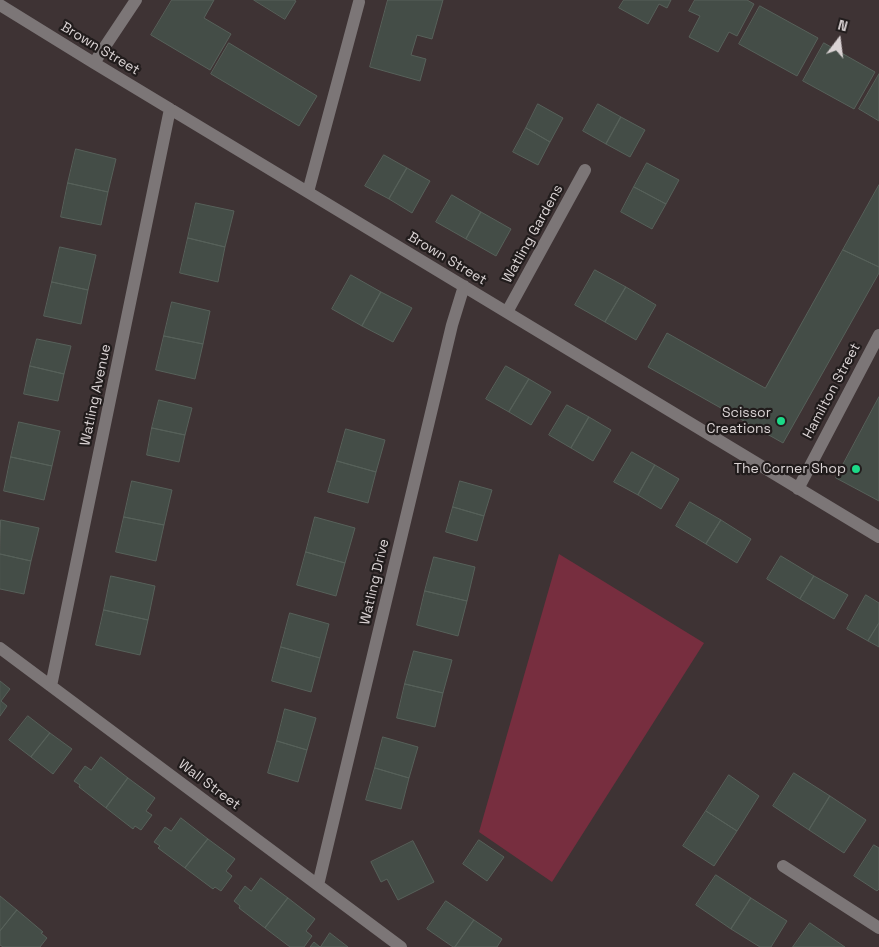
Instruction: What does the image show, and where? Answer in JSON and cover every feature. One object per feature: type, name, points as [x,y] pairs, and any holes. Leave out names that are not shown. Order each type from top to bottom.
[{"type":"street","points":[[94,64],[136,0]]},
{"type":"street","points":[[308,192],[359,2]]},
{"type":"street","name":"Brown Street","points":[[0,5],[94,64],[879,537]]},
{"type":"street","name":"Watling Avenue","points":[[52,686],[170,109]]},
{"type":"street","name":"Watling Gardens","points":[[507,312],[585,170]]},
{"type":"street","name":"Watling Drive","points":[[318,885],[452,325],[464,286]]},
{"type":"street","name":"Hamilton Street","points":[[798,488],[879,335]]},
{"type":"street","name":"Wall Street","points":[[0,648],[401,947]]},
{"type":"street","points":[[783,866],[879,928]]},
{"type":"shaded area","points":[[559,554],[704,643],[552,882],[479,832]]},
{"type":"building","points":[[172,0],[214,0],[204,18],[231,34],[210,70],[151,35]]},
{"type":"building","points":[[254,0],[294,0],[296,1],[285,19]]},
{"type":"building","points":[[388,0],[443,0],[432,39],[417,35],[411,55],[426,59],[420,81],[370,67]]},
{"type":"building","points":[[624,0],[671,0],[667,8],[659,4],[648,24],[619,8]]},
{"type":"building","points":[[695,0],[747,0],[754,4],[737,36],[729,32],[718,52],[689,37],[700,16],[689,11]]},
{"type":"building","points":[[760,6],[818,38],[797,76],[739,44]]},
{"type":"building","points":[[229,43],[317,96],[299,126],[211,74]]},
{"type":"building","points":[[824,43],[875,72],[854,109],[803,81]]},
{"type":"building","points":[[879,74],[879,121],[859,109]]},
{"type":"building","points":[[538,104],[563,118],[550,142],[526,128]]},
{"type":"building","points":[[598,104],[621,117],[606,144],[583,131]]},
{"type":"building","points":[[621,117],[645,130],[630,157],[606,144]]},
{"type":"building","points":[[526,128],[550,142],[538,165],[513,152]]},
{"type":"building","points":[[76,149],[116,159],[108,192],[68,183]]},
{"type":"building","points":[[384,155],[407,168],[389,199],[365,186]]},
{"type":"building","points":[[647,163],[679,180],[666,204],[634,187]]},
{"type":"building","points":[[407,168],[430,181],[412,213],[389,199]]},
{"type":"building","points":[[68,183],[108,192],[101,225],[61,217]]},
{"type":"building","points":[[879,185],[879,267],[843,250]]},
{"type":"building","points":[[634,187],[666,204],[652,229],[621,212]]},
{"type":"building","points":[[452,195],[481,212],[466,239],[436,222]]},
{"type":"building","points":[[196,203],[234,211],[225,247],[188,238]]},
{"type":"building","points":[[481,212],[511,229],[496,256],[466,239]]},
{"type":"building","points":[[188,238],[225,247],[218,282],[180,273]]},
{"type":"building","points":[[60,247],[96,255],[88,290],[52,282]]},
{"type":"building","points":[[843,250],[879,267],[879,273],[783,443],[648,367],[667,333],[765,388]]},
{"type":"building","points":[[595,270],[626,287],[605,322],[575,305]]},
{"type":"building","points":[[351,275],[381,292],[362,326],[332,309]]},
{"type":"building","points":[[52,282],[88,290],[81,324],[44,316]]},
{"type":"building","points":[[626,287],[656,305],[636,340],[605,322]]},
{"type":"building","points":[[381,292],[412,308],[393,342],[362,326]]},
{"type":"building","points":[[172,302],[210,311],[203,344],[164,336]]},
{"type":"building","points":[[164,336],[203,344],[195,379],[156,370]]},
{"type":"building","points":[[37,339],[71,346],[64,374],[30,366]]},
{"type":"building","points":[[30,366],[64,374],[58,401],[24,394]]},
{"type":"building","points":[[506,366],[529,379],[509,412],[486,399]]},
{"type":"building","points":[[529,379],[551,392],[531,425],[509,412]]},
{"type":"building","points":[[879,397],[879,501],[836,478]]},
{"type":"building","points":[[159,400],[192,408],[185,435],[152,428]]},
{"type":"building","points":[[567,405],[589,417],[571,448],[549,435]]},
{"type":"building","points":[[589,417],[611,430],[593,461],[571,448]]},
{"type":"building","points":[[19,422],[60,431],[52,466],[11,457]]},
{"type":"building","points":[[152,428],[185,435],[179,462],[147,455]]},
{"type":"building","points":[[346,429],[385,440],[376,472],[337,461]]},
{"type":"building","points":[[632,452],[655,465],[638,495],[614,482]]},
{"type":"building","points":[[11,457],[52,466],[44,500],[4,491]]},
{"type":"building","points":[[337,461],[376,472],[368,503],[328,492]]},
{"type":"building","points":[[655,465],[679,479],[661,509],[638,495]]},
{"type":"building","points":[[132,481],[172,490],[164,525],[124,517]]},
{"type":"building","points":[[460,481],[492,490],[484,516],[453,507]]},
{"type":"building","points":[[690,502],[721,520],[706,544],[676,526]]},
{"type":"building","points":[[453,507],[484,516],[477,541],[446,532]]},
{"type":"building","points":[[124,517],[164,525],[156,561],[116,552]]},
{"type":"building","points":[[315,517],[355,528],[345,563],[306,552]]},
{"type":"building","points":[[1,520],[39,528],[31,561],[0,554]]},
{"type":"building","points":[[721,520],[751,539],[737,563],[706,544]]},
{"type":"building","points":[[306,552],[345,563],[336,596],[297,585]]},
{"type":"building","points":[[0,554],[31,561],[24,594],[0,589]]},
{"type":"building","points":[[781,556],[814,576],[800,599],[767,579]]},
{"type":"building","points":[[434,557],[475,567],[467,601],[425,591]]},
{"type":"building","points":[[111,576],[155,586],[148,620],[104,610]]},
{"type":"building","points":[[814,576],[848,595],[834,619],[800,599]]},
{"type":"building","points":[[425,591],[467,601],[458,636],[417,625]]},
{"type":"building","points":[[866,595],[879,603],[879,623],[868,641],[847,629]]},
{"type":"building","points":[[104,610],[148,620],[140,655],[96,645]]},
{"type":"building","points":[[290,613],[329,624],[320,658],[281,647]]},
{"type":"building","points":[[879,623],[879,647],[868,641]]},
{"type":"building","points":[[281,647],[320,658],[311,692],[272,681]]},
{"type":"building","points":[[414,651],[452,660],[443,693],[405,684]]},
{"type":"building","points":[[0,681],[10,689],[1,701],[7,706],[0,716]]},
{"type":"building","points":[[405,684],[443,693],[435,727],[397,718]]},
{"type":"building","points":[[285,709],[316,718],[307,750],[277,741]]},
{"type":"building","points":[[28,716],[50,733],[31,757],[9,740]]},
{"type":"building","points":[[50,733],[72,749],[53,774],[31,757]]},
{"type":"building","points":[[383,737],[418,747],[409,778],[375,768]]},
{"type":"building","points":[[277,741],[307,750],[298,782],[268,773]]},
{"type":"building","points":[[101,757],[128,778],[106,808],[74,781],[85,766],[91,770]]},
{"type":"building","points":[[375,768],[409,778],[401,809],[366,800]]},
{"type":"building","points":[[794,773],[830,796],[809,830],[773,806]]},
{"type":"building","points":[[729,775],[759,796],[737,831],[706,811]]},
{"type":"building","points":[[128,778],[155,798],[146,811],[152,815],[141,830],[135,826],[133,829],[106,808]]},
{"type":"building","points":[[830,796],[866,820],[844,853],[809,830]]},
{"type":"building","points":[[706,811],[737,831],[714,866],[683,846]]},
{"type":"building","points":[[181,818],[208,839],[185,868],[158,848],[160,846],[154,842],[165,827],[171,831]]},
{"type":"building","points":[[208,839],[235,859],[226,871],[232,876],[221,891],[215,887],[213,889],[185,868]]},
{"type":"building","points":[[479,840],[504,857],[487,881],[463,864]]},
{"type":"building","points":[[413,841],[434,882],[398,900],[387,879],[381,882],[371,862]]},
{"type":"building","points":[[874,845],[879,848],[879,889],[877,891],[854,876]]},
{"type":"building","points":[[716,875],[751,898],[731,929],[696,905]]},
{"type":"building","points":[[261,878],[288,898],[265,928],[239,908],[240,906],[234,901],[245,886],[251,891]]},
{"type":"building","points":[[0,896],[17,910],[0,931]]},
{"type":"building","points":[[288,898],[315,919],[306,931],[312,936],[304,947],[290,947],[265,928]]},
{"type":"building","points":[[751,898],[787,921],[771,947],[760,947],[731,929]]},
{"type":"building","points":[[446,901],[474,920],[455,947],[427,929]]},
{"type":"building","points":[[17,910],[43,932],[41,933],[47,938],[40,947],[3,947],[0,945],[0,931]]},
{"type":"building","points":[[474,920],[502,939],[497,947],[455,947]]},
{"type":"building","points":[[810,923],[845,947],[793,947]]},
{"type":"building","points":[[330,933],[348,947],[320,947]]},
{"type":"building","points":[[314,942],[320,947],[310,947]]},
{"type":"place","name":"Scissor Creations","points":[[781,421]]},
{"type":"place","name":"The Corner Shop","points":[[856,469]]}]
